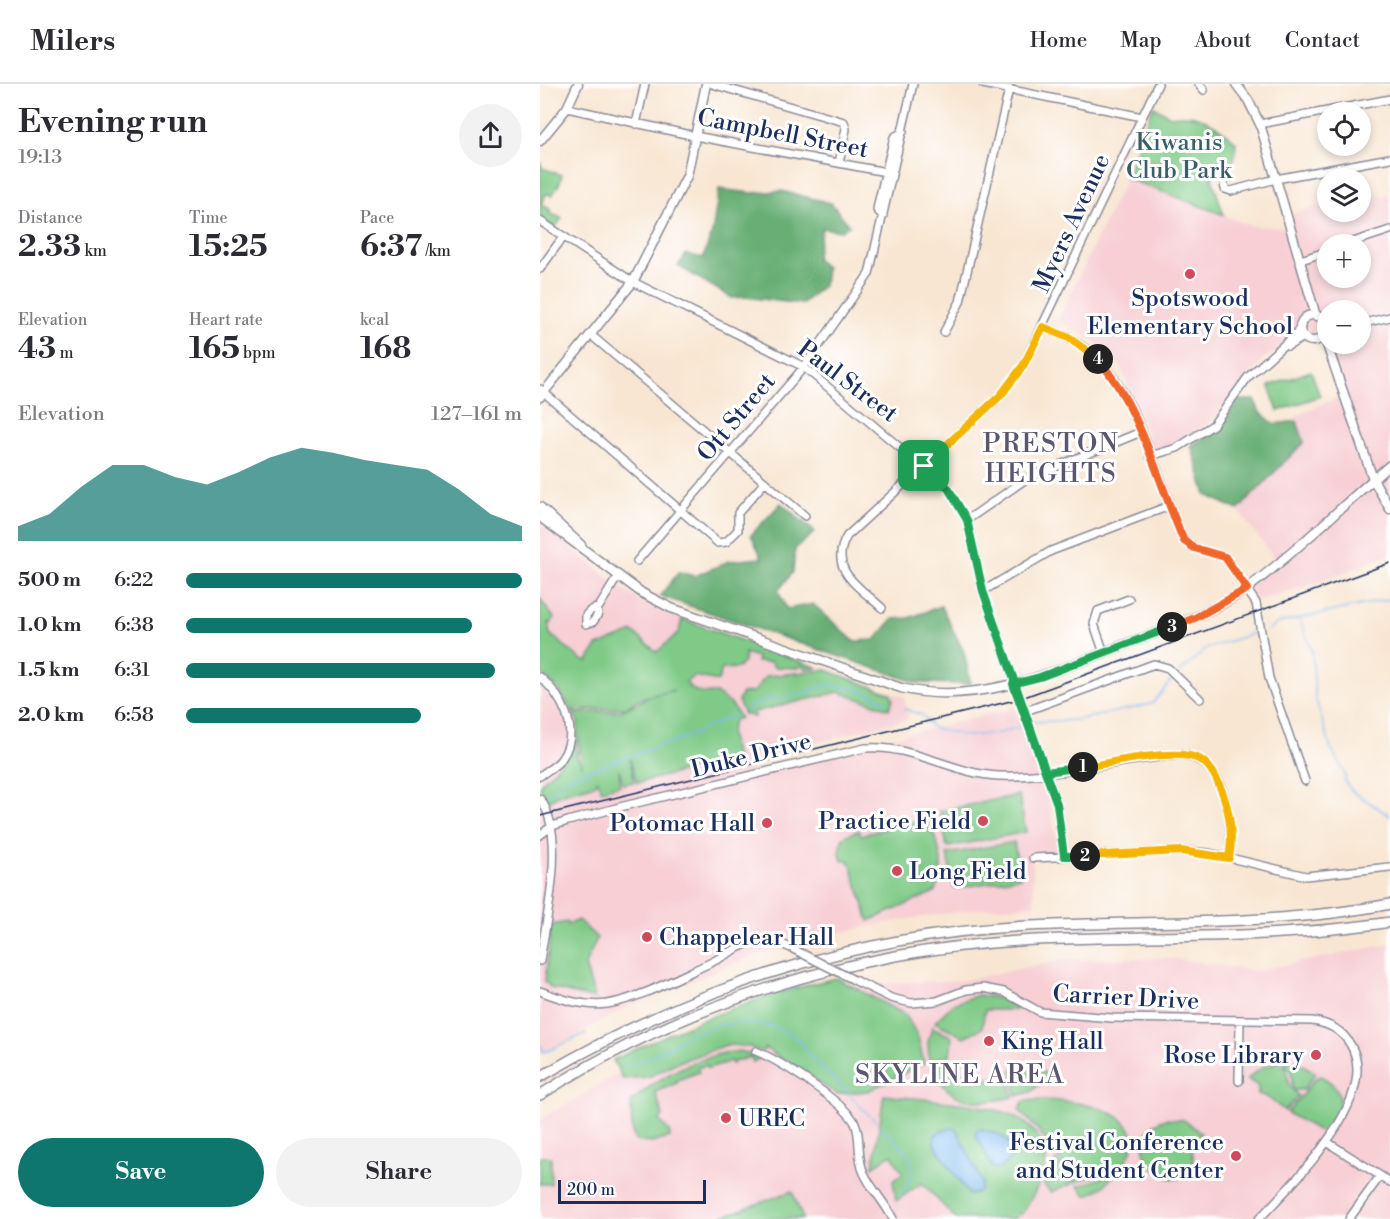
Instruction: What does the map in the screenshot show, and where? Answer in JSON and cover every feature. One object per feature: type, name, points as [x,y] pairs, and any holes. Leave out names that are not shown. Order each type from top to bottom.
[{"type":"highway","points":[[540,1077],[604,1041],[695,999],[778,970],[853,950],[918,938],[1010,927],[1218,922],[1324,914],[1390,904]]},
{"type":"highway","points":[[540,1095],[609,1055],[693,1016],[787,983],[874,960],[934,950],[1009,942],[1267,935],[1390,922]]},
{"type":"main road","points":[[540,141],[567,108],[578,84]]},
{"type":"main road","points":[[541,393],[592,336],[633,282],[687,176],[706,84]]},
{"type":"main road","points":[[1236,84],[1248,100],[1260,124],[1308,283],[1316,316],[1303,323]]},
{"type":"main road","points":[[1308,283],[1303,323],[1304,337],[1315,341]]},
{"type":"main road","points":[[1329,354],[1336,366],[1373,479],[1390,509]]},
{"type":"main road","points":[[540,517],[642,593],[671,608],[901,688],[926,693],[955,693],[1013,684],[1040,677],[1195,618],[1247,589],[1293,552],[1390,465]]},
{"type":"main road","points":[[540,507],[576,538],[583,548]]},
{"type":"street","points":[[636,124],[645,84]]},
{"type":"street","points":[[712,84],[844,122],[846,129],[839,163]]},
{"type":"street","name":"Ott Street","points":[[637,561],[804,367],[869,274],[913,84]]},
{"type":"street","points":[[983,84],[1142,117]]},
{"type":"street","name":"Myers Avenue","points":[[882,608],[844,573],[839,559],[840,548],[847,536],[1001,395],[1023,366],[1158,84]]},
{"type":"street","points":[[944,332],[960,302],[1009,89]]},
{"type":"street","points":[[1260,124],[1390,99]]},
{"type":"street","name":"Campbell Street","points":[[567,108],[695,136],[886,172]]},
{"type":"street","name":"Campbell Street","points":[[883,216],[877,208],[894,137],[903,132]]},
{"type":"street","points":[[1223,179],[1226,189],[1231,191],[1276,179],[1390,158]]},
{"type":"street","name":"Paul Street","points":[[540,221],[633,282],[804,367],[948,488],[967,520],[983,591],[1013,684],[1057,804],[1064,856]]},
{"type":"street","points":[[1371,236],[1390,230]]},
{"type":"street","points":[[540,268],[563,237]]},
{"type":"street","points":[[1301,260],[1317,255]]},
{"type":"street","points":[[1371,321],[1390,317]]},
{"type":"street","points":[[1150,456],[1177,448],[1213,425],[1248,377],[1271,357],[1303,323]]},
{"type":"street","points":[[1043,327],[1069,338],[1098,358],[1118,381],[1141,432],[1184,541],[1194,548],[1225,557],[1247,589],[1259,612],[1269,678],[1305,781]]},
{"type":"street","points":[[592,336],[805,516]]},
{"type":"street","points":[[1271,357],[1304,337]]},
{"type":"street","points":[[541,393],[717,542],[724,543],[739,529],[738,513],[765,482]]},
{"type":"street","points":[[967,520],[1026,479],[1141,432]]},
{"type":"street","points":[[983,591],[1051,551],[1169,506]]},
{"type":"street","points":[[597,609],[615,581],[621,578]]},
{"type":"street","points":[[1104,653],[1094,624],[1098,611],[1129,599]]},
{"type":"street","points":[[1023,712],[1154,664],[1175,675],[1200,699]]},
{"type":"street","points":[[540,677],[560,699],[569,729],[567,750],[562,759],[540,776]]},
{"type":"street","name":"Duke Drive","points":[[540,835],[552,826],[632,804],[865,748],[898,749],[949,767],[1006,776],[1178,755],[1198,759],[1213,773],[1225,800],[1230,830],[1229,858]]},
{"type":"street","points":[[540,799],[552,826],[552,872],[540,961]]},
{"type":"street","points":[[1033,858],[1181,851],[1229,858],[1306,876],[1390,867]]},
{"type":"street","name":"Carrier Drive","points":[[540,991],[576,1002],[608,1004],[711,962],[741,944],[766,941],[791,948],[891,998],[911,1003],[931,1002],[966,990],[986,988],[1004,992],[1040,1012],[1112,1018],[1319,1022],[1333,1028],[1348,1040],[1356,1058],[1356,1079],[1347,1105],[1327,1142],[1312,1163],[1259,1219]]},
{"type":"street","points":[[1239,1081],[1240,1021]]},
{"type":"street","points":[[756,1051],[807,1081],[844,1109],[855,1123],[863,1172],[893,1219]]},
{"type":"street","points":[[1327,1142],[1390,1182]]},
{"type":"street","points":[[1349,1219],[1380,1176]]},
{"type":"shaded area","points":[[1126,178],[1251,226],[1285,228],[1293,213],[1317,207],[1317,222],[1371,222],[1371,196],[1390,194],[1390,555],[1316,583],[1245,604],[1247,589],[1274,558],[1238,510],[1303,442],[1295,416],[1341,396],[1329,354],[1371,354],[1371,300],[1317,300],[1317,334],[1284,347],[1263,359],[1211,422],[1173,446],[1154,451],[1121,367],[1094,341],[1058,320]]},
{"type":"shaded area","points":[[540,522],[622,589],[651,607],[904,697],[908,719],[745,760],[754,771],[1015,708],[1047,795],[1057,847],[1054,852],[1028,853],[1033,865],[1034,905],[975,909],[902,920],[825,935],[756,955],[631,1005],[540,1055]]},
{"type":"shaded area","points":[[1390,944],[1390,1219],[540,1219],[540,1120],[612,1077],[677,1046],[847,988],[869,984],[966,980],[1064,960],[1172,958],[1255,971]]},
{"type":"green space","name":"Kiwanis Club Park","points":[[1153,106],[1170,116],[1190,115],[1206,120],[1236,142],[1234,160],[1218,167],[1212,179],[1224,215],[1126,178]]},
{"type":"green space","points":[[540,161],[542,168],[562,175],[552,196],[547,193],[541,204],[551,210],[549,213],[562,218],[555,228],[540,217]]},
{"type":"green space","points":[[719,189],[751,193],[781,191],[831,203],[849,225],[841,231],[822,228],[816,259],[826,267],[824,285],[802,304],[745,297],[732,298],[678,266],[686,254],[703,258],[712,233]]},
{"type":"green space","points":[[1311,371],[1320,396],[1278,411],[1269,386]]},
{"type":"green space","points":[[1239,400],[1255,400],[1259,411],[1274,424],[1297,421],[1304,442],[1238,510],[1206,495],[1191,445],[1206,437],[1218,426]]},
{"type":"green space","points":[[781,503],[815,532],[795,549],[793,572],[778,591],[787,609],[813,604],[854,641],[875,640],[893,619],[909,618],[941,606],[964,652],[971,684],[918,683],[660,596],[679,572],[695,576],[729,561],[762,558],[751,535]]},
{"type":"green space","points":[[540,599],[554,618],[551,624],[548,623],[550,634],[583,661],[588,661],[597,646],[633,632],[657,652],[679,632],[682,619],[818,668],[806,669],[800,665],[799,668],[774,667],[771,662],[757,662],[757,657],[745,653],[744,662],[738,668],[722,669],[718,681],[695,676],[686,682],[692,689],[699,692],[716,693],[732,705],[740,718],[734,720],[730,733],[736,758],[637,783],[630,759],[634,782],[623,784],[619,769],[620,785],[601,790],[598,780],[596,784],[563,793],[547,801],[540,792],[541,783],[569,753],[574,739],[577,740],[577,756],[582,766],[577,737],[578,722],[573,713],[621,711],[651,696],[674,690],[638,699],[626,708],[571,710],[557,688],[540,672]]},
{"type":"green space","points":[[826,670],[890,693],[893,699],[889,709],[839,692],[754,712],[754,717],[744,714],[738,701],[742,693],[754,692],[766,676]]},
{"type":"green space","name":"Practice Field","points":[[1019,795],[1026,832],[947,847],[940,811]]},
{"type":"green space","name":"Long Field","points":[[925,819],[935,837],[940,854],[941,873],[935,892],[869,921],[849,860],[842,861],[839,851],[843,837],[859,830],[861,835]]},
{"type":"green space","name":"Practice Field","points":[[1014,842],[1020,877],[954,889],[947,854]]},
{"type":"green space","points":[[578,920],[597,938],[585,965],[595,999],[551,988],[545,981],[551,925],[567,922],[568,925]]},
{"type":"green space","points":[[837,978],[906,1015],[918,1037],[924,1063],[868,1091],[837,1094],[765,1048],[762,1052],[747,1046],[726,1045],[673,1064],[649,1077],[623,1079],[613,1060],[723,1012],[780,993]]},
{"type":"green space","points":[[978,995],[999,998],[1017,1007],[1016,1010],[985,1010],[982,1028],[964,1037],[935,1022],[953,1004]]},
{"type":"green space","points":[[932,1027],[952,1037],[950,1055],[929,1062],[928,1042]]},
{"type":"green space","points":[[740,1051],[761,1058],[753,1062],[751,1057],[733,1062],[733,1065],[731,1061],[708,1068],[706,1065],[697,1068],[699,1072],[677,1080],[677,1083],[655,1092],[663,1116],[659,1120],[670,1132],[670,1137],[652,1143],[636,1141],[632,1132],[631,1102],[642,1092],[696,1061]]},
{"type":"green space","points":[[951,1058],[963,1074],[975,1080],[990,1079],[1008,1071],[1013,1097],[976,1101],[956,1096],[939,1080],[931,1067]]},
{"type":"green space","points":[[1283,1061],[1298,1062],[1316,1073],[1303,1090],[1293,1090],[1291,1071]]},
{"type":"green space","points":[[1277,1062],[1286,1067],[1289,1085],[1298,1096],[1285,1111],[1267,1097],[1258,1094],[1258,1086],[1247,1079],[1263,1067]]},
{"type":"green space","points":[[1012,1070],[1048,1073],[1049,1075],[1031,1092],[1016,1096]]},
{"type":"green space","points":[[1321,1076],[1331,1083],[1339,1095],[1337,1109],[1323,1133],[1287,1113],[1316,1078]]},
{"type":"green space","points":[[884,1095],[989,1108],[1016,1117],[1026,1124],[1040,1139],[1046,1157],[1041,1180],[1021,1215],[1018,1213],[1015,1219],[956,1219],[922,1183],[896,1201],[893,1181],[903,1173],[891,1154],[873,1167]]},
{"type":"green space","points":[[1040,1100],[1081,1104],[1111,1113],[1123,1120],[1130,1130],[1133,1142],[1127,1159],[1109,1171],[1076,1182],[1038,1130],[1019,1110],[1024,1101]]},
{"type":"green space","points":[[1166,1119],[1184,1120],[1201,1133],[1192,1149],[1195,1168],[1183,1177],[1170,1178],[1159,1173],[1150,1163],[1144,1151],[1144,1139],[1151,1127]]},
{"type":"green space","points":[[540,1157],[551,1157],[551,1184],[540,1184]]},
{"type":"green space","points":[[1056,1160],[1074,1183],[1051,1192],[1043,1184]]},
{"type":"green space","points":[[1116,1173],[1103,1187],[1087,1196],[1078,1186]]},
{"type":"green space","points":[[792,1191],[803,1219],[716,1219]]},
{"type":"water","points":[[954,1128],[982,1182],[980,1191],[969,1195],[934,1144],[935,1135],[946,1129]]},
{"type":"water","points":[[976,1130],[998,1134],[1010,1145],[1012,1157],[1000,1169],[993,1168],[976,1135]]},
{"type":"waterway","points":[[1268,630],[1278,623],[1390,599]]},
{"type":"waterway","points":[[1299,619],[1312,650],[1315,697],[1330,746],[1345,774],[1345,782],[1353,792],[1390,816]]},
{"type":"waterway","points":[[1178,674],[1207,648],[1255,633]]},
{"type":"waterway","points":[[1032,722],[1076,720],[1153,703],[1174,677]]},
{"type":"waterway","points":[[746,709],[773,698],[786,699],[827,685],[857,689],[886,702]]},
{"type":"waterway","points":[[904,709],[922,715],[933,728],[967,736],[1000,733],[1021,726]]},
{"type":"waterway","points":[[546,796],[571,777],[695,734],[733,715]]},
{"type":"waterway","points":[[623,1064],[643,1061],[702,1030],[752,1023],[783,1030],[798,1040],[814,1061],[847,1092]]},
{"type":"waterway","points":[[540,1046],[543,1051],[548,1051],[586,1033]]},
{"type":"waterway","points":[[850,1096],[875,1121]]},
{"type":"waterway","points":[[878,1124],[910,1158],[912,1176],[902,1194]]},
{"type":"railway","points":[[540,816],[1019,699],[1390,563]]},
{"type":"place","name":"Spotswood Elementary School","points":[[1190,274]]},
{"type":"place","name":"Practice Field","points":[[983,821]]},
{"type":"place","name":"Potomac Hall","points":[[767,823]]},
{"type":"place","name":"Long Field","points":[[897,871]]},
{"type":"place","name":"Chappelear Hall","points":[[647,937]]},
{"type":"place","name":"King Hall","points":[[989,1041]]},
{"type":"place","name":"Rose Library","points":[[1316,1055]]},
{"type":"place","name":"UREC","points":[[726,1118]]},
{"type":"place","name":"Festival Conference and Student Center","points":[[1236,1156]]},
{"type":"district","name":"PRESTON HEIGHTS","points":[[1051,458]]},
{"type":"district","name":"SKYLINE AREA","points":[[960,1074]]},
{"type":"route","points":[[924,466],[948,488],[967,520],[983,591],[1013,684],[1023,712],[1046,772],[1178,755],[1198,759],[1213,773],[1225,800],[1229,815],[1231,845],[1229,858],[1209,853],[1181,851],[1064,856],[1057,804],[1046,772],[1013,684],[1040,677],[1195,618],[1247,589],[1225,557],[1194,548],[1184,541],[1134,413],[1118,381],[1098,358],[1069,338],[1043,327],[1023,366],[1001,395],[924,466]]}]
